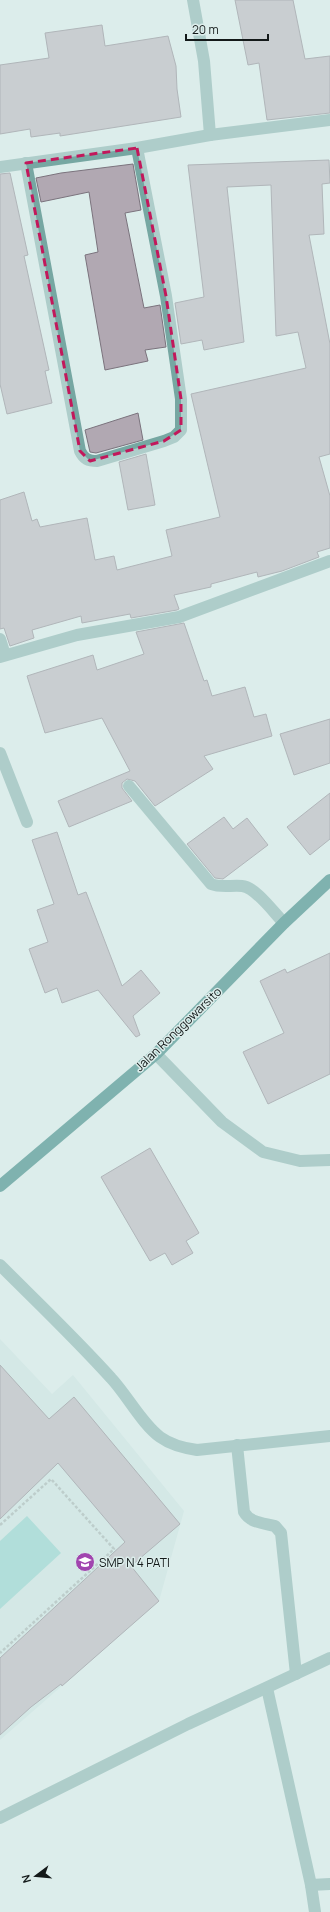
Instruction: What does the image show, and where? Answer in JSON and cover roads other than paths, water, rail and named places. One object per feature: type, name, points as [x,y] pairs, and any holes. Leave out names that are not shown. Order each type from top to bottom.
[{"type":"main road","name":"Jalan Ronggowarsito","points":[[0,1186],[156,1054],[284,923],[330,880]]},
{"type":"street","points":[[193,0],[204,61],[210,135]]},
{"type":"street","points":[[0,167],[137,148],[210,135],[330,120]]},
{"type":"street","points":[[26,163],[80,451],[83,457],[90,461],[97,461],[164,441],[174,437],[181,430],[181,399],[166,296],[137,148]]},
{"type":"street","points":[[0,639],[3,656],[77,635],[179,618],[330,561]]},
{"type":"street","points":[[0,752],[27,822]]},
{"type":"street","points":[[129,786],[208,881],[217,886],[243,886],[252,890],[284,923]]},
{"type":"street","points":[[156,1054],[222,1122],[263,1152],[300,1161],[330,1160]]},
{"type":"street","points":[[0,1265],[112,1379],[150,1428],[159,1437],[181,1448],[197,1450],[330,1436]]},
{"type":"street","points":[[237,1445],[244,1512],[248,1518],[275,1526],[281,1533],[296,1674]]},
{"type":"street","points":[[0,1818],[188,1724],[330,1658]]},
{"type":"street","points":[[267,1688],[311,1885],[315,1912]]},
{"type":"street","points":[[311,1885],[330,1884]]},
{"type":"place","name":"SMP N 4 PATI","points":[[85,1562]]}]
